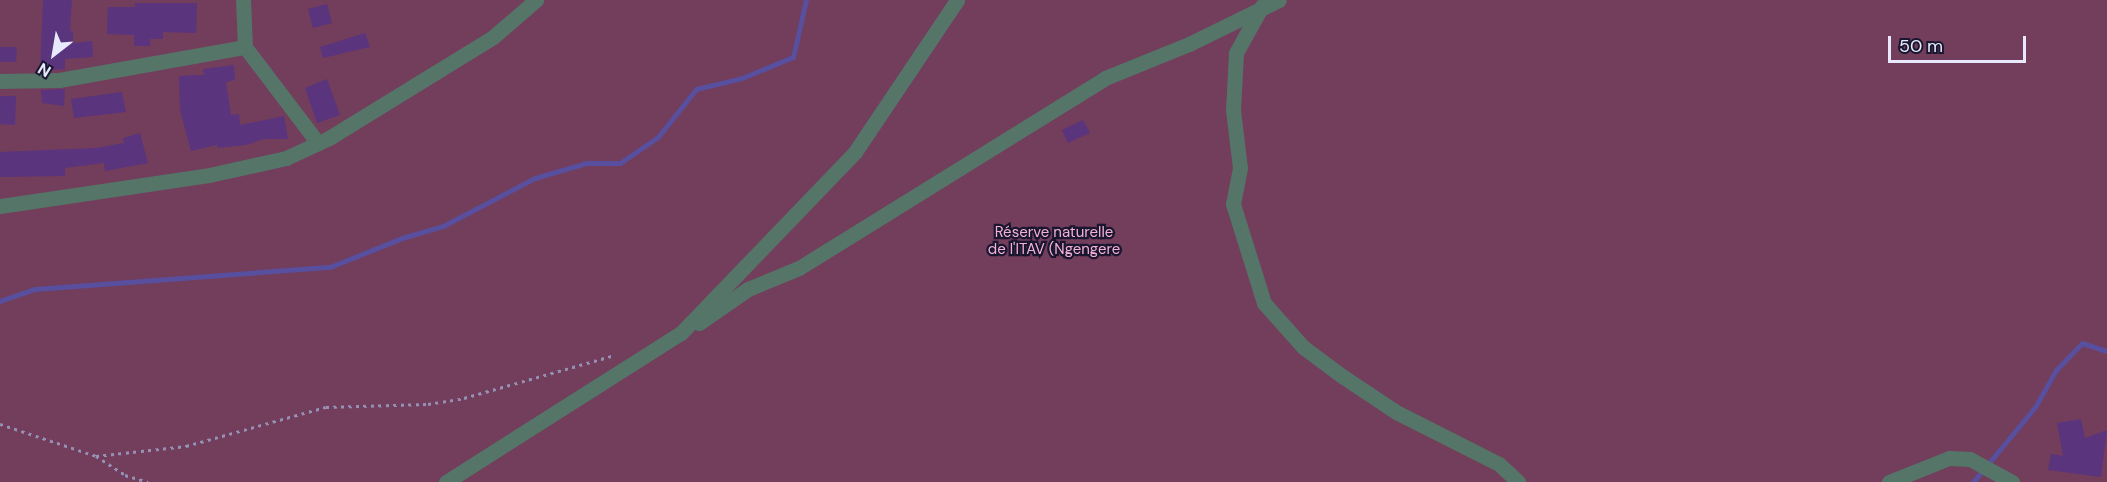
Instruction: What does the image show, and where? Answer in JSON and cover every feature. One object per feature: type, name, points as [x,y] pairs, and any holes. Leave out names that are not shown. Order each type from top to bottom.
[{"type":"street","points":[[243,0],[245,47],[318,143]]},
{"type":"street","points":[[0,206],[209,175],[286,158],[318,143],[493,37],[536,0]]},
{"type":"street","points":[[681,333],[855,152],[957,0]]},
{"type":"street","points":[[446,482],[748,289],[799,268],[1105,78],[1189,44],[1262,3],[1279,0]]},
{"type":"street","points":[[1262,3],[1236,53],[1233,110],[1240,168],[1233,204],[1264,303],[1303,347],[1342,376],[1396,412],[1499,464],[1518,482]]},
{"type":"street","points":[[0,81],[59,80],[245,47]]},
{"type":"street","points":[[1889,482],[1941,461],[1970,459],[2012,482]]},
{"type":"path","points":[[96,456],[186,446],[326,407],[428,404],[464,398],[551,371],[620,355]]},
{"type":"path","points":[[0,424],[96,456],[125,475],[148,482]]},
{"type":"green space","name":"Réserve naturelle de l'ITAV (Ngengere","points":[[0,0],[2107,0],[2107,482],[0,482]]},
{"type":"building","points":[[43,0],[72,0],[70,31],[73,31],[73,43],[92,41],[93,57],[65,59],[65,69],[40,71]]},
{"type":"building","points":[[135,3],[197,3],[196,33],[163,32],[163,39],[150,39],[150,46],[134,46],[134,35],[107,34],[108,7],[135,7]]},
{"type":"building","points":[[327,4],[332,23],[313,28],[308,9]]},
{"type":"building","points":[[365,33],[370,47],[323,58],[320,47]]},
{"type":"building","points":[[0,47],[17,47],[16,62],[0,62]]},
{"type":"building","points":[[234,65],[235,80],[226,82],[231,115],[239,114],[240,125],[284,116],[288,139],[264,139],[246,145],[217,148],[217,145],[191,151],[180,110],[179,76],[204,75],[203,69]]},
{"type":"building","points":[[327,79],[340,115],[317,123],[305,88]]},
{"type":"building","points":[[65,89],[64,106],[42,103],[41,90]]},
{"type":"building","points":[[122,92],[126,112],[74,118],[71,99]]},
{"type":"building","points":[[0,96],[16,96],[15,125],[0,124]]},
{"type":"building","points":[[1083,120],[1090,133],[1068,143],[1062,130]]},
{"type":"building","points":[[140,133],[148,163],[105,171],[104,163],[65,168],[65,176],[0,177],[0,152],[96,148],[124,143],[123,138]]},
{"type":"building","points":[[2081,419],[2085,438],[2107,430],[2101,477],[2048,470],[2051,454],[2063,456],[2057,423]]},
{"type":"waterway","points":[[0,301],[35,289],[330,267],[402,238],[443,226],[535,178],[586,163],[620,163],[658,137],[696,89],[742,78],[793,57],[806,0]]},
{"type":"waterway","points":[[1973,482],[2035,407],[2056,370],[2082,343],[2107,351]]}]
